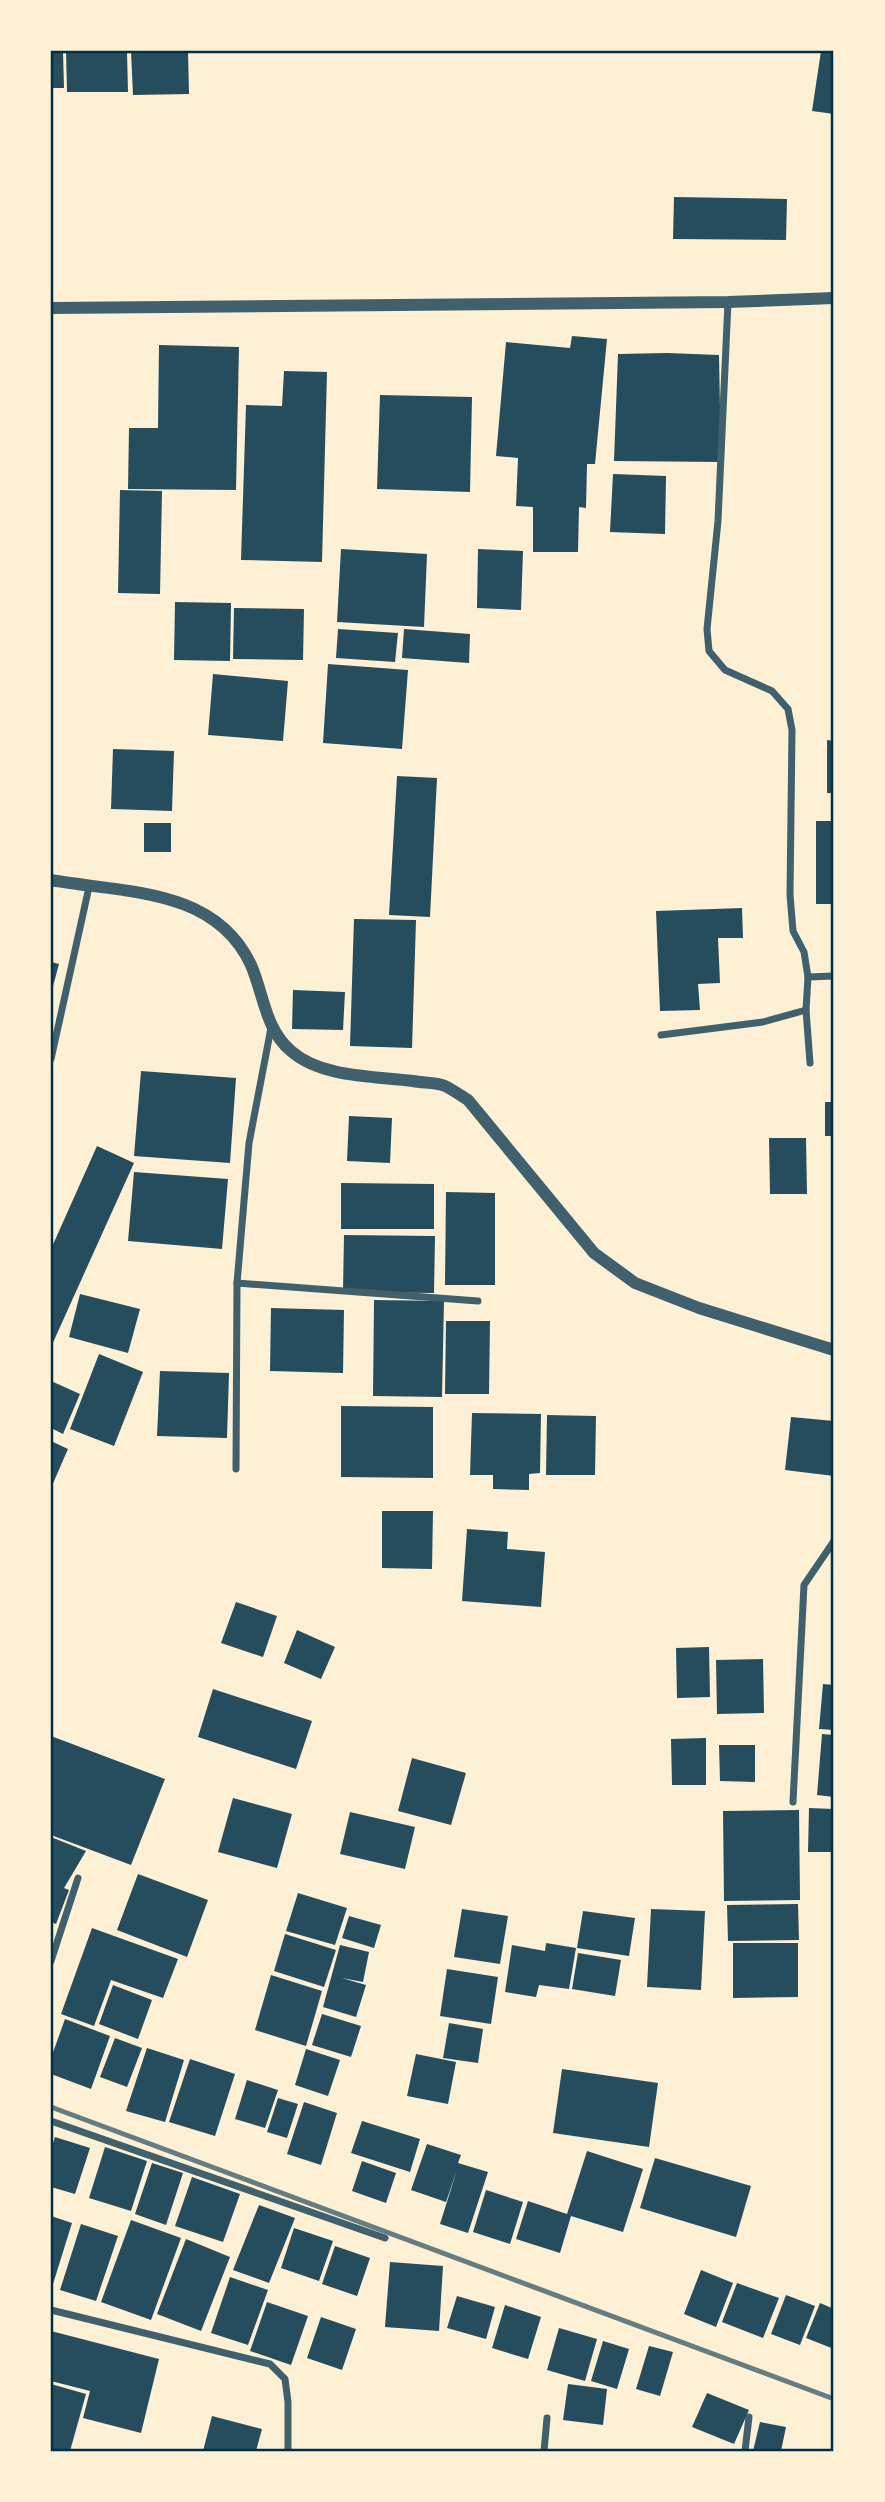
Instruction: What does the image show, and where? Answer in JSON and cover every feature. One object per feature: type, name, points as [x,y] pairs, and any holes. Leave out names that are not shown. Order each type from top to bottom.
[{"type":"street","points":[[51,308],[728,302],[834,298]]},
{"type":"street","points":[[728,302],[719,521],[707,629],[709,652],[725,670],[772,691],[788,709],[792,730],[790,895],[793,931],[804,952],[808,977],[810,1063]]},
{"type":"street","points":[[51,880],[142,892],[187,904],[217,921],[237,942],[251,966],[271,1028],[291,1051],[317,1066],[347,1073],[443,1085],[468,1100],[594,1253],[635,1283],[699,1308],[834,1350]]},
{"type":"street","points":[[51,1059],[89,887]]},
{"type":"street","points":[[808,977],[834,976]]},
{"type":"street","points":[[661,1035],[763,1022],[807,1010]]},
{"type":"street","points":[[236,1469],[237,1283],[249,1143],[271,1028]]},
{"type":"street","points":[[237,1283],[478,1301]]},
{"type":"street","points":[[793,1802],[804,1585],[834,1541]]},
{"type":"street","points":[[51,1961],[78,1878]]},
{"type":"street","points":[[51,2120],[385,2238]]},
{"type":"street","points":[[51,2310],[270,2364],[285,2378],[288,2451]]},
{"type":"street","points":[[745,2451],[748,2417]]},
{"type":"street","points":[[544,2451],[547,2418]]},
{"type":"building","points":[[51,51],[63,51],[64,88],[51,88]]},
{"type":"building","points":[[66,51],[127,51],[128,92],[67,92]]},
{"type":"building","points":[[131,51],[188,51],[189,94],[133,95]]},
{"type":"building","points":[[821,51],[834,51],[834,114],[812,111]]},
{"type":"building","points":[[674,197],[787,199],[786,240],[673,239]]},
{"type":"building","points":[[572,336],[607,339],[595,464],[587,464],[586,508],[579,507],[578,552],[533,552],[533,507],[516,506],[518,458],[496,456],[506,342],[570,348]]},
{"type":"building","points":[[159,345],[239,347],[236,490],[128,489],[129,428],[158,428]]},
{"type":"building","points":[[618,354],[719,355],[721,462],[614,461]]},
{"type":"building","points":[[284,371],[327,372],[322,562],[241,560],[246,405],[282,406]]},
{"type":"building","points":[[380,395],[472,397],[470,492],[377,489]]},
{"type":"building","points":[[613,474],[666,476],[665,534],[610,532]]},
{"type":"building","points":[[120,490],[162,491],[160,594],[118,593]]},
{"type":"building","points":[[341,549],[427,554],[424,627],[337,622]]},
{"type":"building","points":[[478,549],[523,551],[521,610],[477,608]]},
{"type":"building","points":[[175,602],[231,603],[230,661],[174,660]]},
{"type":"building","points":[[234,608],[304,609],[303,660],[233,659]]},
{"type":"building","points":[[338,629],[398,633],[395,662],[336,658]]},
{"type":"building","points":[[404,629],[470,634],[469,663],[402,658]]},
{"type":"building","points":[[328,664],[408,670],[402,749],[323,743]]},
{"type":"building","points":[[213,674],[288,681],[283,741],[208,735]]},
{"type":"building","points":[[827,740],[834,741],[834,793],[827,793]]},
{"type":"building","points":[[113,749],[174,751],[172,811],[111,809]]},
{"type":"building","points":[[397,776],[437,778],[430,917],[389,915]]},
{"type":"building","points":[[816,821],[834,821],[834,904],[816,904]]},
{"type":"building","points":[[144,823],[171,823],[171,852],[144,852]]},
{"type":"building","points":[[742,908],[743,938],[718,938],[720,983],[698,984],[700,1010],[660,1011],[656,911]]},
{"type":"building","points":[[354,919],[416,920],[412,1048],[350,1046]]},
{"type":"building","points":[[51,962],[59,964],[52,990],[51,990]]},
{"type":"building","points":[[293,990],[345,992],[343,1030],[292,1029]]},
{"type":"building","points":[[141,1071],[236,1078],[230,1163],[134,1156]]},
{"type":"building","points":[[825,1102],[834,1102],[834,1136],[825,1136]]},
{"type":"building","points":[[349,1116],[392,1118],[390,1163],[347,1161]]},
{"type":"building","points":[[769,1138],[806,1138],[807,1194],[770,1194]]},
{"type":"building","points":[[97,1146],[134,1163],[51,1347],[51,1249]]},
{"type":"building","points":[[134,1172],[228,1179],[222,1249],[128,1241]]},
{"type":"building","points":[[341,1183],[434,1184],[434,1229],[341,1229]]},
{"type":"building","points":[[446,1192],[495,1193],[495,1285],[445,1285]]},
{"type":"building","points":[[344,1235],[435,1236],[434,1293],[343,1292]]},
{"type":"building","points":[[80,1294],[140,1309],[128,1353],[69,1337]]},
{"type":"building","points":[[374,1300],[444,1301],[442,1397],[373,1396]]},
{"type":"building","points":[[271,1308],[344,1310],[343,1373],[270,1371]]},
{"type":"building","points":[[446,1321],[490,1321],[489,1394],[445,1394]]},
{"type":"building","points":[[99,1354],[143,1372],[114,1446],[70,1429]]},
{"type":"building","points":[[160,1371],[229,1373],[227,1438],[157,1436]]},
{"type":"building","points":[[51,1381],[80,1394],[63,1434],[51,1428]]},
{"type":"building","points":[[341,1406],[433,1407],[433,1478],[341,1477]]},
{"type":"building","points":[[472,1413],[541,1414],[540,1473],[529,1474],[529,1490],[493,1489],[493,1475],[470,1475]]},
{"type":"building","points":[[547,1415],[596,1416],[595,1475],[546,1475]]},
{"type":"building","points":[[791,1417],[834,1421],[834,1476],[785,1470]]},
{"type":"building","points":[[51,1441],[68,1449],[51,1488]]},
{"type":"building","points":[[382,1511],[433,1511],[432,1569],[382,1568]]},
{"type":"building","points":[[467,1529],[508,1532],[507,1549],[545,1552],[541,1607],[462,1601]]},
{"type":"building","points":[[236,1602],[277,1616],[263,1657],[221,1643]]},
{"type":"building","points":[[297,1630],[335,1647],[321,1679],[284,1663]]},
{"type":"building","points":[[709,1647],[710,1697],[677,1698],[676,1648]]},
{"type":"building","points":[[763,1659],[764,1713],[717,1714],[716,1660]]},
{"type":"building","points":[[823,1684],[834,1685],[834,1730],[819,1729]]},
{"type":"building","points":[[213,1689],[312,1721],[296,1769],[198,1737]]},
{"type":"building","points":[[822,1734],[834,1735],[834,1797],[817,1795]]},
{"type":"building","points":[[51,1736],[165,1779],[131,1865],[51,1835]]},
{"type":"building","points":[[706,1738],[706,1785],[672,1785],[671,1739]]},
{"type":"building","points":[[719,1745],[755,1745],[755,1782],[720,1781]]},
{"type":"building","points":[[412,1758],[466,1773],[451,1825],[398,1811]]},
{"type":"building","points":[[233,1798],[292,1814],[277,1868],[218,1852]]},
{"type":"building","points":[[809,1808],[834,1809],[834,1852],[808,1852]]},
{"type":"building","points":[[799,1810],[800,1900],[724,1901],[723,1811]]},
{"type":"building","points":[[350,1812],[415,1827],[405,1869],[340,1854]]},
{"type":"building","points":[[51,1837],[86,1851],[64,1888],[69,1890],[56,1924],[51,1922]]},
{"type":"building","points":[[138,1874],[208,1900],[187,1957],[117,1930]]},
{"type":"building","points":[[298,1893],[347,1908],[335,1945],[286,1931]]},
{"type":"building","points":[[798,1904],[799,1940],[728,1941],[727,1905]]},
{"type":"building","points":[[462,1909],[508,1916],[500,1964],[454,1957]]},
{"type":"building","points":[[651,1909],[705,1911],[701,1990],[647,1987]]},
{"type":"building","points":[[583,1911],[635,1918],[629,1956],[577,1948]]},
{"type":"building","points":[[349,1916],[381,1925],[374,1948],[342,1938]]},
{"type":"building","points":[[92,1928],[178,1959],[163,1998],[111,1980],[94,2026],[61,2014]]},
{"type":"building","points":[[285,1934],[336,1950],[324,1987],[274,1971]]},
{"type":"building","points":[[546,1943],[576,1948],[569,1989],[539,1985],[536,1997],[505,1992],[512,1945],[545,1951]]},
{"type":"building","points":[[733,1943],[798,1943],[798,1997],[733,1998]]},
{"type":"building","points":[[340,1945],[369,1952],[363,1982],[342,1978],[366,1985],[356,2017],[323,2007]]},
{"type":"building","points":[[578,1953],[621,1960],[615,1996],[572,1989]]},
{"type":"building","points":[[447,1969],[498,1977],[491,2024],[440,2016]]},
{"type":"building","points":[[271,1975],[322,1991],[306,2046],[255,2030]]},
{"type":"building","points":[[113,1985],[152,2000],[138,2039],[99,2024]]},
{"type":"building","points":[[322,2014],[361,2026],[351,2057],[312,2045]]},
{"type":"building","points":[[65,2019],[110,2036],[91,2089],[51,2074],[51,2058]]},
{"type":"building","points":[[449,2023],[483,2029],[478,2063],[443,2058]]},
{"type":"building","points":[[115,2038],[142,2048],[127,2087],[100,2077]]},
{"type":"building","points":[[147,2048],[184,2060],[165,2122],[126,2111]]},
{"type":"building","points":[[306,2049],[340,2060],[328,2096],[295,2085]]},
{"type":"building","points":[[416,2054],[456,2062],[448,2104],[407,2096]]},
{"type":"building","points":[[190,2059],[235,2074],[215,2136],[169,2122]]},
{"type":"building","points":[[562,2069],[658,2083],[649,2147],[553,2133]]},
{"type":"building","points":[[247,2080],[278,2090],[265,2128],[235,2119]]},
{"type":"building","points":[[278,2098],[298,2104],[287,2138],[267,2132]]},
{"type":"building","points":[[304,2102],[337,2113],[321,2165],[287,2154]]},
{"type":"building","points":[[362,2121],[420,2139],[410,2172],[351,2153]]},
{"type":"building","points":[[55,2137],[90,2148],[75,2194],[51,2187],[51,2150]]},
{"type":"building","points":[[427,2144],[461,2155],[458,2163],[488,2172],[468,2233],[440,2224],[457,2170],[446,2202],[411,2190]]},
{"type":"building","points":[[105,2147],[147,2161],[131,2211],[89,2198]]},
{"type":"building","points":[[587,2151],[643,2169],[623,2232],[571,2216],[560,2253],[516,2239],[528,2201],[567,2214]]},
{"type":"building","points":[[655,2158],[751,2186],[736,2237],[640,2208]]},
{"type":"building","points":[[362,2161],[396,2173],[386,2203],[352,2191]]},
{"type":"building","points":[[152,2163],[183,2173],[166,2225],[135,2214]]},
{"type":"building","points":[[192,2177],[240,2194],[223,2242],[175,2226]]},
{"type":"building","points":[[486,2190],[523,2202],[510,2244],[473,2232]]},
{"type":"building","points":[[259,2205],[295,2218],[269,2283],[233,2270]]},
{"type":"building","points":[[51,2216],[72,2223],[53,2284],[51,2283]]},
{"type":"building","points":[[131,2220],[181,2238],[151,2320],[101,2302]]},
{"type":"building","points":[[81,2224],[118,2236],[96,2301],[60,2290]]},
{"type":"building","points":[[294,2228],[333,2241],[319,2281],[281,2268]]},
{"type":"building","points":[[186,2239],[230,2257],[201,2331],[157,2314]]},
{"type":"building","points":[[335,2246],[370,2258],[357,2296],[322,2284]]},
{"type":"building","points":[[390,2262],[443,2266],[439,2331],[385,2327]]},
{"type":"building","points":[[701,2270],[733,2283],[716,2327],[684,2314]]},
{"type":"building","points":[[230,2277],[268,2290],[248,2345],[211,2333]]},
{"type":"building","points":[[737,2283],[779,2298],[763,2338],[722,2322]]},
{"type":"building","points":[[786,2295],[815,2306],[800,2345],[771,2334]]},
{"type":"building","points":[[457,2296],[495,2307],[486,2339],[447,2328]]},
{"type":"building","points":[[267,2302],[308,2316],[291,2365],[250,2351]]},
{"type":"building","points":[[820,2303],[834,2309],[834,2349],[806,2338]]},
{"type":"building","points":[[505,2305],[541,2317],[528,2359],[492,2348]]},
{"type":"building","points":[[321,2317],[356,2329],[342,2370],[307,2358]]},
{"type":"building","points":[[559,2328],[597,2339],[585,2381],[547,2370]]},
{"type":"building","points":[[51,2331],[159,2359],[141,2433],[83,2418],[90,2391],[51,2381]]},
{"type":"building","points":[[603,2341],[629,2349],[617,2389],[591,2381]]},
{"type":"building","points":[[649,2346],[673,2352],[660,2396],[636,2389]]},
{"type":"building","points":[[51,2384],[86,2394],[70,2451],[51,2451]]},
{"type":"building","points":[[568,2384],[607,2389],[603,2425],[563,2420]]},
{"type":"building","points":[[707,2393],[749,2410],[734,2444],[692,2427]]},
{"type":"building","points":[[212,2416],[262,2429],[256,2451],[203,2451]]},
{"type":"building","points":[[760,2422],[786,2427],[781,2451],[753,2451]]},
{"type":"railway","points":[[51,2107],[834,2399]]}]
